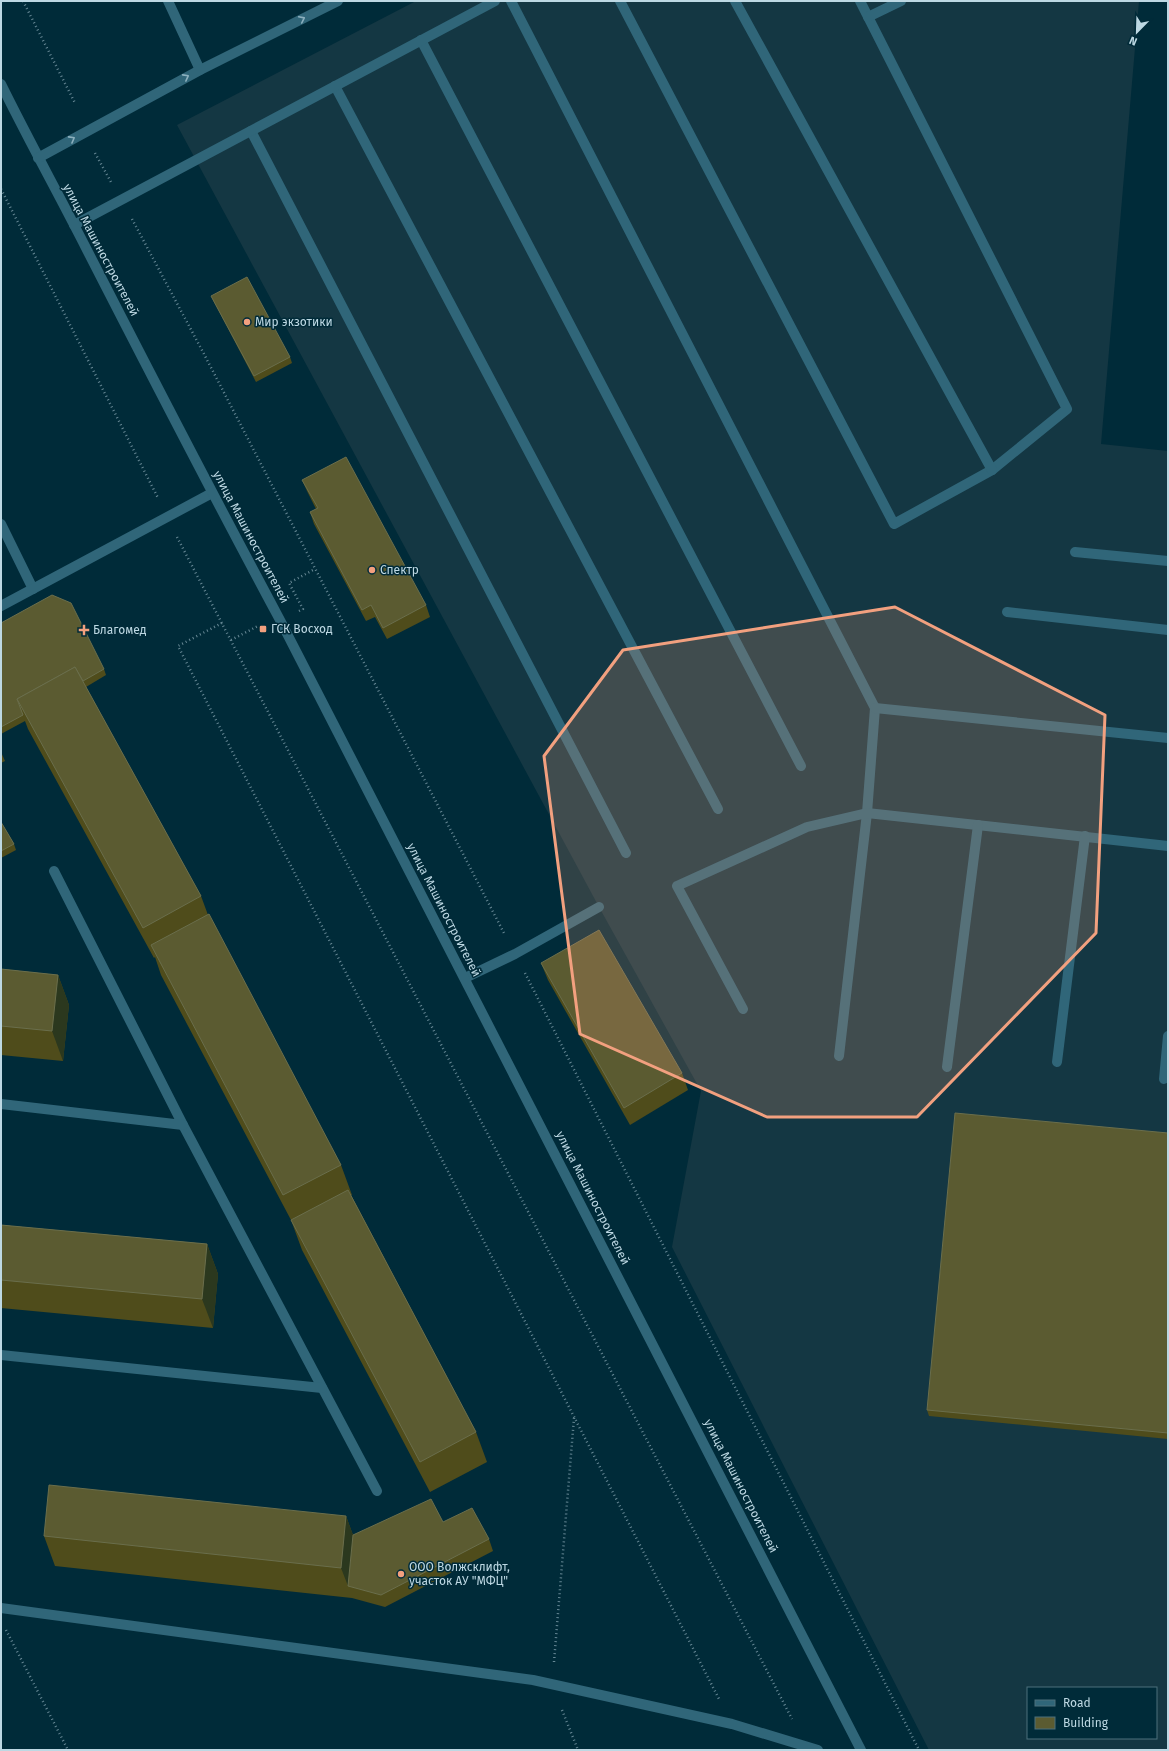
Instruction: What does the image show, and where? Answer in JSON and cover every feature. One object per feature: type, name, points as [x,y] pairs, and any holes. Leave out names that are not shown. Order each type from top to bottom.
[{"type":"street","points":[[168,1],[200,70]]},
{"type":"street","points":[[38,158],[200,70],[338,1]]},
{"type":"street","points":[[74,225],[495,1]]},
{"type":"street","points":[[511,1],[875,708],[867,813],[840,1056]]},
{"type":"street","points":[[620,1],[894,524],[992,470],[1067,409],[860,1]]},
{"type":"street","points":[[735,1],[992,470]]},
{"type":"street","points":[[868,17],[901,1]]},
{"type":"street","points":[[421,40],[801,766]]},
{"type":"street","name":"улица Машиностроителей","points":[[1,84],[38,158],[212,493],[280,620],[465,978],[861,1750]]},
{"type":"street","points":[[335,86],[718,809]]},
{"type":"street","points":[[251,131],[626,853]]},
{"type":"street","points":[[1,606],[212,493]]},
{"type":"street","points":[[1,524],[34,589]]},
{"type":"street","points":[[1075,552],[1168,561]]},
{"type":"street","points":[[1007,612],[1168,630]]},
{"type":"street","points":[[875,708],[1168,738]]},
{"type":"street","points":[[743,1009],[677,886],[807,827],[867,813],[1168,846]]},
{"type":"street","points":[[947,1067],[978,825]]},
{"type":"street","points":[[1057,1062],[1085,836]]},
{"type":"street","points":[[54,871],[183,1125],[377,1491]]},
{"type":"street","points":[[465,978],[515,954],[599,907]]},
{"type":"street","points":[[1164,1078],[1168,1036]]},
{"type":"street","points":[[1,1104],[183,1125]]},
{"type":"street","points":[[1,1355],[322,1388]]},
{"type":"street","points":[[1,1608],[526,1679],[732,1724],[818,1750]]},
{"type":"path","points":[[23,1],[75,103]]},
{"type":"path","points":[[1,189],[167,517],[807,1747]]},
{"type":"path","points":[[289,583],[315,569]]},
{"type":"path","points":[[222,623],[178,646],[732,1724]]},
{"type":"path","points":[[231,640],[261,624]]},
{"type":"path","points":[[574,1417],[552,1685],[578,1750]]},
{"type":"path","points":[[4,1628],[68,1750]]},
{"type":"highlighted area","points":[[895,607],[1105,715],[1096,933],[917,1117],[767,1117],[580,1034],[544,756],[623,650]]},
{"type":"shaded area","points":[[416,1],[1139,1],[1101,444],[1168,451],[1168,1750],[929,1750],[672,1247],[701,1091],[599,907],[177,125]]},
{"type":"building","name":"Мир экзотики","points":[[247,277],[290,357],[254,376],[211,296]]},
{"type":"building","name":"Спектр","points":[[346,457],[426,605],[383,628],[371,605],[362,610],[310,512],[318,508],[302,480]]},
{"type":"building","points":[[52,595],[71,603],[104,669],[83,681],[75,667],[17,699],[23,715],[1,727],[1,623]]},
{"type":"building","points":[[75,667],[201,896],[143,928],[17,699]]},
{"type":"building","points":[[1,822],[14,844],[1,851]]},
{"type":"building","points":[[209,914],[341,1165],[283,1195],[151,945]]},
{"type":"building","points":[[599,930],[682,1073],[624,1108],[541,963]]},
{"type":"building","points":[[1,969],[58,975],[52,1031],[1,1026]]},
{"type":"building","points":[[955,1113],[1168,1133],[1168,1433],[927,1410]]},
{"type":"building","points":[[348,1190],[476,1432],[420,1462],[291,1220]]},
{"type":"building","points":[[1,1225],[207,1244],[202,1299],[1,1280]]},
{"type":"building","points":[[49,1485],[346,1516],[341,1568],[44,1536]]},
{"type":"building","name":"ООО Волжсклифт, участок АУ \"МФЦ\"","points":[[431,1499],[443,1522],[472,1508],[489,1539],[381,1595],[348,1586],[353,1535]]},
{"type":"place","name":"Мир экзотики","points":[[247,322]]},
{"type":"place","name":"Спектр","points":[[372,570]]},
{"type":"place","name":"ГСК Восход","points":[[263,629]]},
{"type":"place","name":"Благомед","points":[[84,630]]},
{"type":"place","name":"ООО Волжсклифт, участок АУ \"МФЦ\"","points":[[401,1574]]}]
